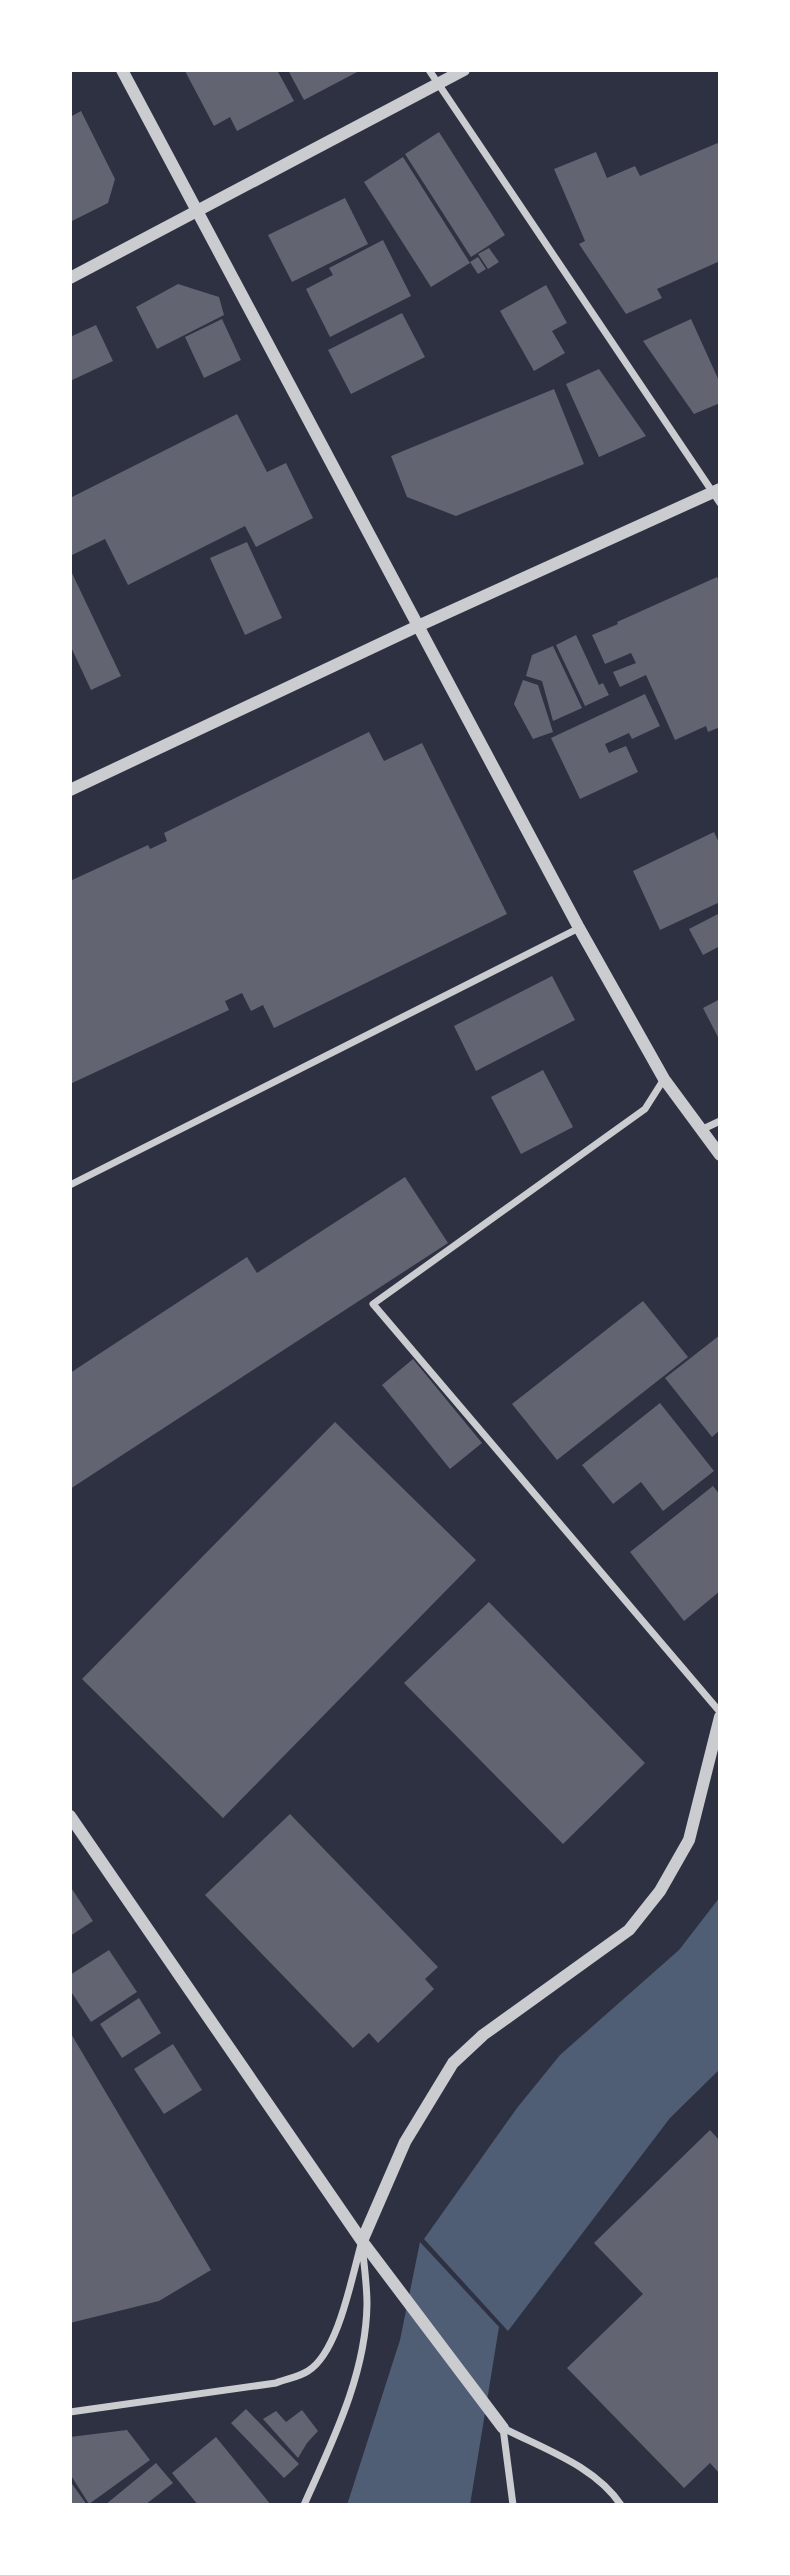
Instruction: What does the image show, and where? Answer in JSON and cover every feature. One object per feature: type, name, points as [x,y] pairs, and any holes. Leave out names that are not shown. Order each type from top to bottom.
[{"type":"street","points":[[122,70],[579,928],[664,1079],[720,1155]]},
{"type":"street","points":[[70,790],[418,626],[718,495],[429,70]]},
{"type":"street","points":[[70,278],[464,70]]},
{"type":"street","points":[[70,1185],[579,928]]},
{"type":"street","points":[[664,1079],[645,1109],[373,1304],[720,1712]]},
{"type":"street","points":[[701,1130],[720,1121]]},
{"type":"street","points":[[70,2412],[276,2383],[308,2371],[325,2355],[362,2241],[405,2143],[453,2063],[483,2035],[629,1930],[660,1891],[689,1840],[720,1717]]},
{"type":"street","points":[[70,1816],[362,2241],[503,2428],[578,2466],[603,2482],[621,2505]]},
{"type":"street","points":[[304,2505],[339,2427],[360,2357],[367,2304],[362,2241]]},
{"type":"street","points":[[503,2428],[513,2505]]},
{"type":"water","points":[[720,1897],[720,2069],[670,2118],[508,2331],[424,2239],[517,2108],[560,2055],[679,1950]]},
{"type":"water","points":[[420,2242],[499,2327],[470,2505],[347,2505],[400,2340]]},
{"type":"building","points":[[277,70],[294,101],[237,131],[230,117],[214,126],[185,71]]},
{"type":"building","points":[[288,70],[361,70],[304,100]]},
{"type":"building","points":[[81,111],[115,179],[108,203],[70,222],[70,117]]},
{"type":"building","points":[[439,132],[505,235],[471,257],[405,154]]},
{"type":"building","points":[[720,142],[720,261],[657,289],[662,298],[626,314],[579,244],[585,241],[554,169],[596,152],[607,178],[635,166],[640,176]]},
{"type":"building","points":[[403,157],[470,263],[431,287],[364,182]]},
{"type":"building","points":[[345,198],[368,244],[292,282],[268,235]]},
{"type":"building","points":[[383,240],[411,296],[330,337],[306,289],[333,275],[329,268]]},
{"type":"building","points":[[489,248],[499,262],[488,269],[478,254]]},
{"type":"building","points":[[478,257],[486,269],[478,274],[470,262]]},
{"type":"building","points":[[178,284],[219,297],[224,315],[157,349],[136,307]]},
{"type":"building","points":[[546,285],[567,323],[552,331],[565,353],[534,371],[500,311]]},
{"type":"building","points":[[402,313],[425,357],[351,394],[328,350]]},
{"type":"building","points":[[222,319],[241,360],[204,378],[185,337]]},
{"type":"building","points":[[691,319],[720,383],[720,403],[694,414],[643,341]]},
{"type":"building","points":[[96,325],[113,361],[70,381],[70,337]]},
{"type":"building","points":[[599,369],[646,436],[599,457],[566,384]]},
{"type":"building","points":[[554,389],[584,464],[456,516],[407,497],[391,456]]},
{"type":"building","points":[[237,414],[267,472],[286,463],[313,518],[256,547],[245,526],[128,585],[105,539],[70,556],[70,498]]},
{"type":"building","points":[[247,542],[282,618],[245,635],[210,558]]},
{"type":"building","points":[[70,569],[121,676],[91,690],[70,645]]},
{"type":"building","points":[[717,577],[720,583],[720,727],[708,732],[706,726],[675,740],[646,675],[620,687],[613,672],[636,663],[631,653],[605,664],[592,635]]},
{"type":"building","points":[[576,635],[599,685],[603,683],[609,695],[585,706],[556,645]]},
{"type":"building","points":[[553,646],[582,708],[553,721],[542,681],[526,676],[532,655]]},
{"type":"building","points":[[523,680],[538,685],[553,732],[533,739],[514,704]]},
{"type":"building","points":[[645,694],[660,726],[632,739],[629,733],[605,744],[609,753],[626,746],[638,772],[580,799],[551,738]]},
{"type":"building","points":[[369,732],[384,761],[422,743],[507,914],[274,1028],[263,1005],[251,1011],[242,993],[225,1001],[229,1010],[70,1084],[70,881],[148,845],[150,849],[167,841],[164,833]]},
{"type":"building","points":[[714,832],[720,845],[720,902],[660,930],[633,871]]},
{"type":"building","points":[[720,913],[720,946],[703,955],[689,929]]},
{"type":"building","points":[[552,976],[575,1020],[476,1071],[454,1026]]},
{"type":"building","points":[[720,999],[720,1041],[703,1008]]},
{"type":"building","points":[[543,1070],[573,1127],[521,1154],[491,1097]]},
{"type":"building","points":[[405,1177],[448,1243],[70,1489],[70,1373],[247,1257],[257,1273]]},
{"type":"building","points":[[643,1301],[688,1357],[557,1460],[512,1404]]},
{"type":"building","points":[[720,1335],[720,1430],[712,1437],[665,1378]]},
{"type":"building","points":[[413,1359],[482,1443],[450,1469],[382,1385]]},
{"type":"building","points":[[660,1403],[714,1471],[663,1511],[641,1482],[613,1504],[582,1465]]},
{"type":"building","points":[[335,1422],[476,1560],[223,1818],[82,1679]]},
{"type":"building","points":[[713,1486],[720,1495],[720,1591],[684,1621],[630,1552]]},
{"type":"building","points":[[489,1602],[645,1763],[563,1844],[404,1683]]},
{"type":"building","points":[[290,1814],[438,1967],[425,1979],[434,1989],[378,2043],[369,2033],[353,2048],[205,1895]]},
{"type":"building","points":[[70,1886],[93,1921],[70,1936]]},
{"type":"building","points":[[109,1950],[137,1992],[91,2022],[70,1990],[70,1975]]},
{"type":"building","points":[[139,1998],[161,2033],[122,2058],[100,2024]]},
{"type":"building","points":[[70,2032],[211,2270],[159,2301],[70,2323]]},
{"type":"building","points":[[173,2044],[202,2090],[164,2114],[134,2069]]},
{"type":"building","points":[[710,2130],[720,2141],[720,2474],[710,2463],[684,2488],[567,2368],[643,2294],[594,2243]]},
{"type":"building","points":[[246,2409],[299,2464],[284,2478],[231,2423]]},
{"type":"building","points":[[302,2410],[318,2431],[298,2458],[263,2419],[276,2411],[286,2422]]},
{"type":"building","points":[[127,2430],[150,2460],[89,2504],[70,2474],[70,2437]]},
{"type":"building","points":[[216,2437],[271,2505],[198,2505],[172,2473]]},
{"type":"building","points":[[156,2463],[173,2483],[145,2505],[105,2505]]},
{"type":"building","points":[[70,2481],[87,2505],[70,2505]]}]
